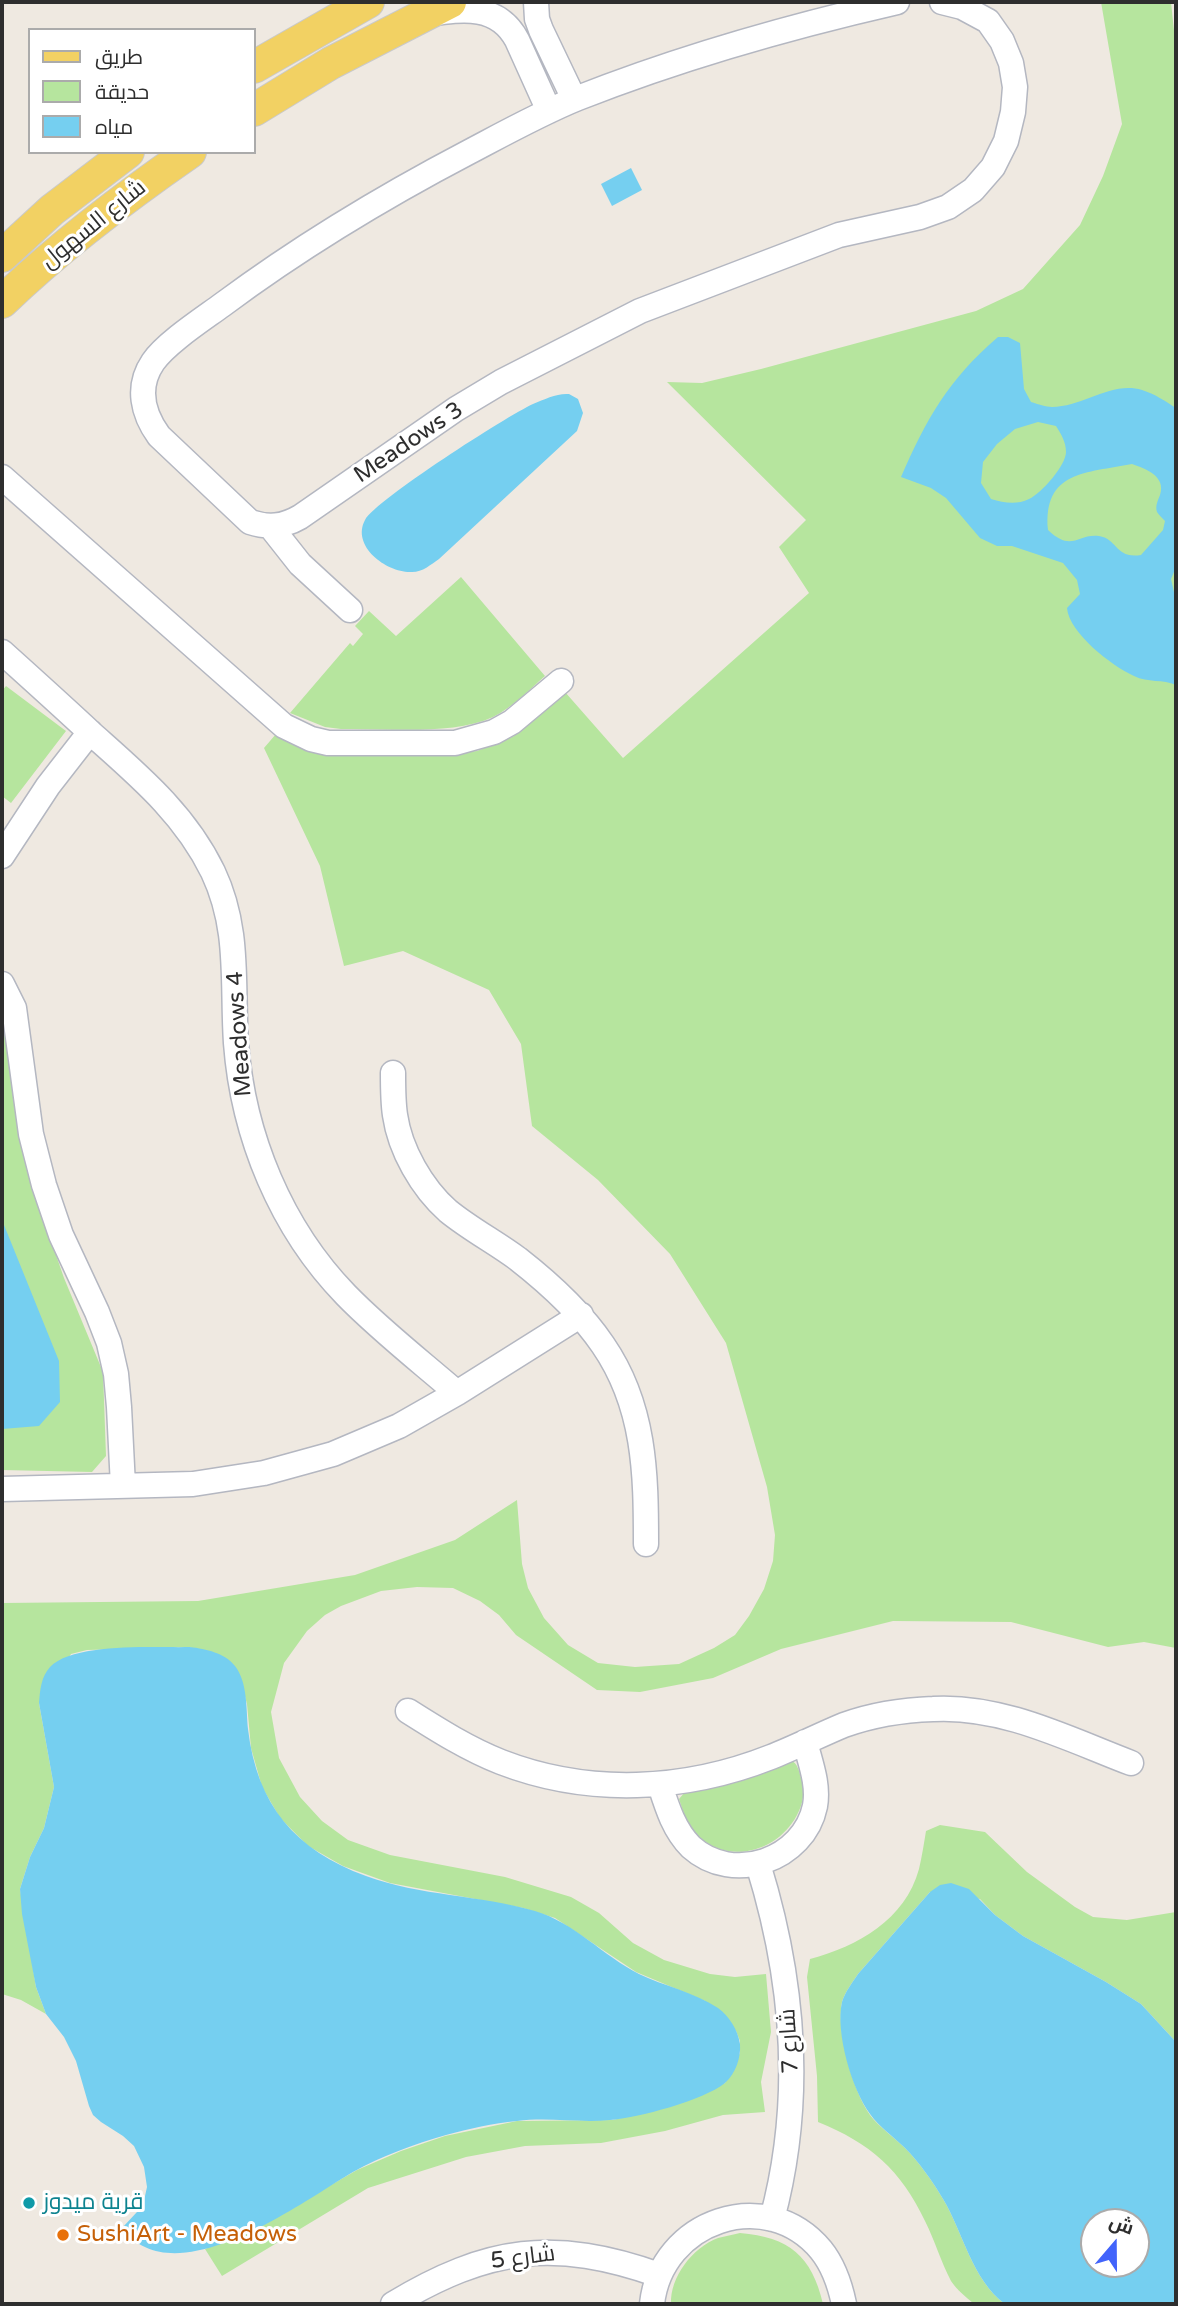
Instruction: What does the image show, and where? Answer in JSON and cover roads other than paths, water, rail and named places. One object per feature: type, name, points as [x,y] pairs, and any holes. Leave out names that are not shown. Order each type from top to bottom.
[{"type":"main road","points":[[256,66],[368,2]]},
{"type":"main road","points":[[256,109],[331,63],[436,8]]},
{"type":"main road","name":"شارع السهول","points":[[2,256],[52,210],[125,154]]},
{"type":"main road","name":"شارع السهول","points":[[2,302],[76,238],[187,154]]},
{"type":"street","points":[[350,610],[300,564],[270,526],[250,522],[154,429],[144,407],[143,391],[153,362],[216,309],[315,241],[442,166],[549,111],[664,66],[756,37],[897,2]]},
{"type":"street","name":"Meadows 3","points":[[270,526],[291,523],[456,409],[500,382],[640,311],[839,235],[920,218],[948,207],[973,190],[993,167],[1006,141],[1015,88],[1011,63],[1002,41],[988,21],[962,7],[942,2]]},
{"type":"street","points":[[436,8],[475,10],[502,20],[512,30],[549,111]]},
{"type":"street","points":[[512,30],[536,10],[574,99]]},
{"type":"street","points":[[2,477],[285,726],[311,739],[345,744],[435,744],[475,739],[512,722],[561,681]]},
{"type":"street","name":"Meadows 4","points":[[2,652],[149,784],[174,811],[196,841],[214,873],[226,908],[234,944],[236,1043],[243,1098],[258,1152],[280,1203],[310,1251],[345,1294],[457,1393]]},
{"type":"street","points":[[2,856],[48,786],[90,732]]},
{"type":"street","points":[[2,984],[14,1008],[31,1134],[44,1185],[61,1235],[109,1343],[116,1374],[123,1486]]},
{"type":"street","points":[[393,1073],[395,1117],[406,1151],[423,1182],[447,1210],[549,1284],[581,1315],[605,1347],[623,1382],[637,1419],[644,1458],[646,1544]]},
{"type":"street","points":[[2,1489],[205,1482],[264,1473],[333,1454],[399,1426],[581,1315]]},
{"type":"street","points":[[408,1711],[453,1739],[501,1762],[553,1778],[606,1785],[660,1785],[735,1769],[847,1724],[890,1713],[935,1709],[980,1711],[1023,1722],[1131,1763]]},
{"type":"street","points":[[660,1785],[677,1830],[692,1848],[713,1860],[736,1866],[758,1864],[779,1856],[795,1843],[808,1826],[815,1806],[816,1785],[806,1742]]},
{"type":"street","name":"شارع 7","points":[[758,1864],[780,1945],[788,2000],[792,2062],[788,2138],[782,2181],[772,2219]]},
{"type":"street","points":[[652,2304],[659,2275],[673,2252],[693,2233],[718,2220],[744,2216],[772,2219],[799,2230],[821,2250],[837,2275],[844,2304]]},
{"type":"street","name":"شارع 5","points":[[393,2304],[458,2269],[497,2258],[538,2252],[620,2261],[659,2275]]},
{"type":"water","points":[[631,168],[642,190],[612,206],[601,184]]},
{"type":"water","points":[[998,337],[1008,337],[1020,343],[1024,389],[1031,402],[1052,407],[1063,406],[1108,391],[1131,388],[1160,398],[1176,408],[1176,567],[1171,579],[1176,601],[1176,685],[1134,676],[1104,657],[1083,638],[1075,628],[1067,608],[1080,594],[1077,580],[1063,563],[1012,546],[997,546],[980,538],[946,498],[931,488],[901,477],[940,401]],"holes":[[[1038,422],[1056,426],[1064,441],[1065,458],[1058,471],[1029,499],[1010,503],[991,499],[981,483],[983,462],[997,444],[1015,429]],[[1132,464],[1154,474],[1160,483],[1156,510],[1165,521],[1163,530],[1141,555],[1121,552],[1110,541],[1099,536],[1069,541],[1056,537],[1048,530],[1048,511],[1060,486],[1084,473]]]},
{"type":"water","points":[[569,394],[578,399],[583,413],[577,431],[439,559],[426,568],[410,572],[391,568],[373,556],[363,539],[362,530],[365,520],[375,509],[472,440],[519,412],[551,397]]},
{"type":"water","points":[[2,1220],[59,1361],[60,1402],[39,1426],[2,1429]]},
{"type":"water","points":[[190,1647],[221,1655],[235,1666],[244,1688],[248,1729],[260,1780],[284,1821],[300,1838],[341,1865],[387,1883],[514,1906],[549,1916],[639,1974],[709,2002],[726,2015],[739,2039],[739,2059],[729,2079],[702,2096],[622,2119],[517,2121],[446,2135],[364,2166],[302,2204],[237,2238],[204,2249],[173,2253],[145,2247],[122,2228],[137,2212],[145,2196],[147,2187],[144,2167],[134,2146],[93,2115],[76,2061],[64,2037],[46,2014],[36,1987],[20,1889],[30,1857],[44,1828],[54,1787],[39,1703],[47,1671],[62,1659],[77,1653],[116,1648]]},
{"type":"water","points":[[951,1883],[969,1889],[995,1915],[1023,1936],[1141,2004],[1176,2042],[1176,2304],[1005,2304],[984,2282],[976,2269],[950,2212],[930,2179],[863,2104],[851,2076],[843,2044],[840,2014],[842,2002],[858,1974],[930,1892],[940,1885]]},
{"type":"place","name":"قرية ميدوز","points":[[29,2203]]},
{"type":"place","name":"SushiArt - Meadows","points":[[63,2235]]}]
